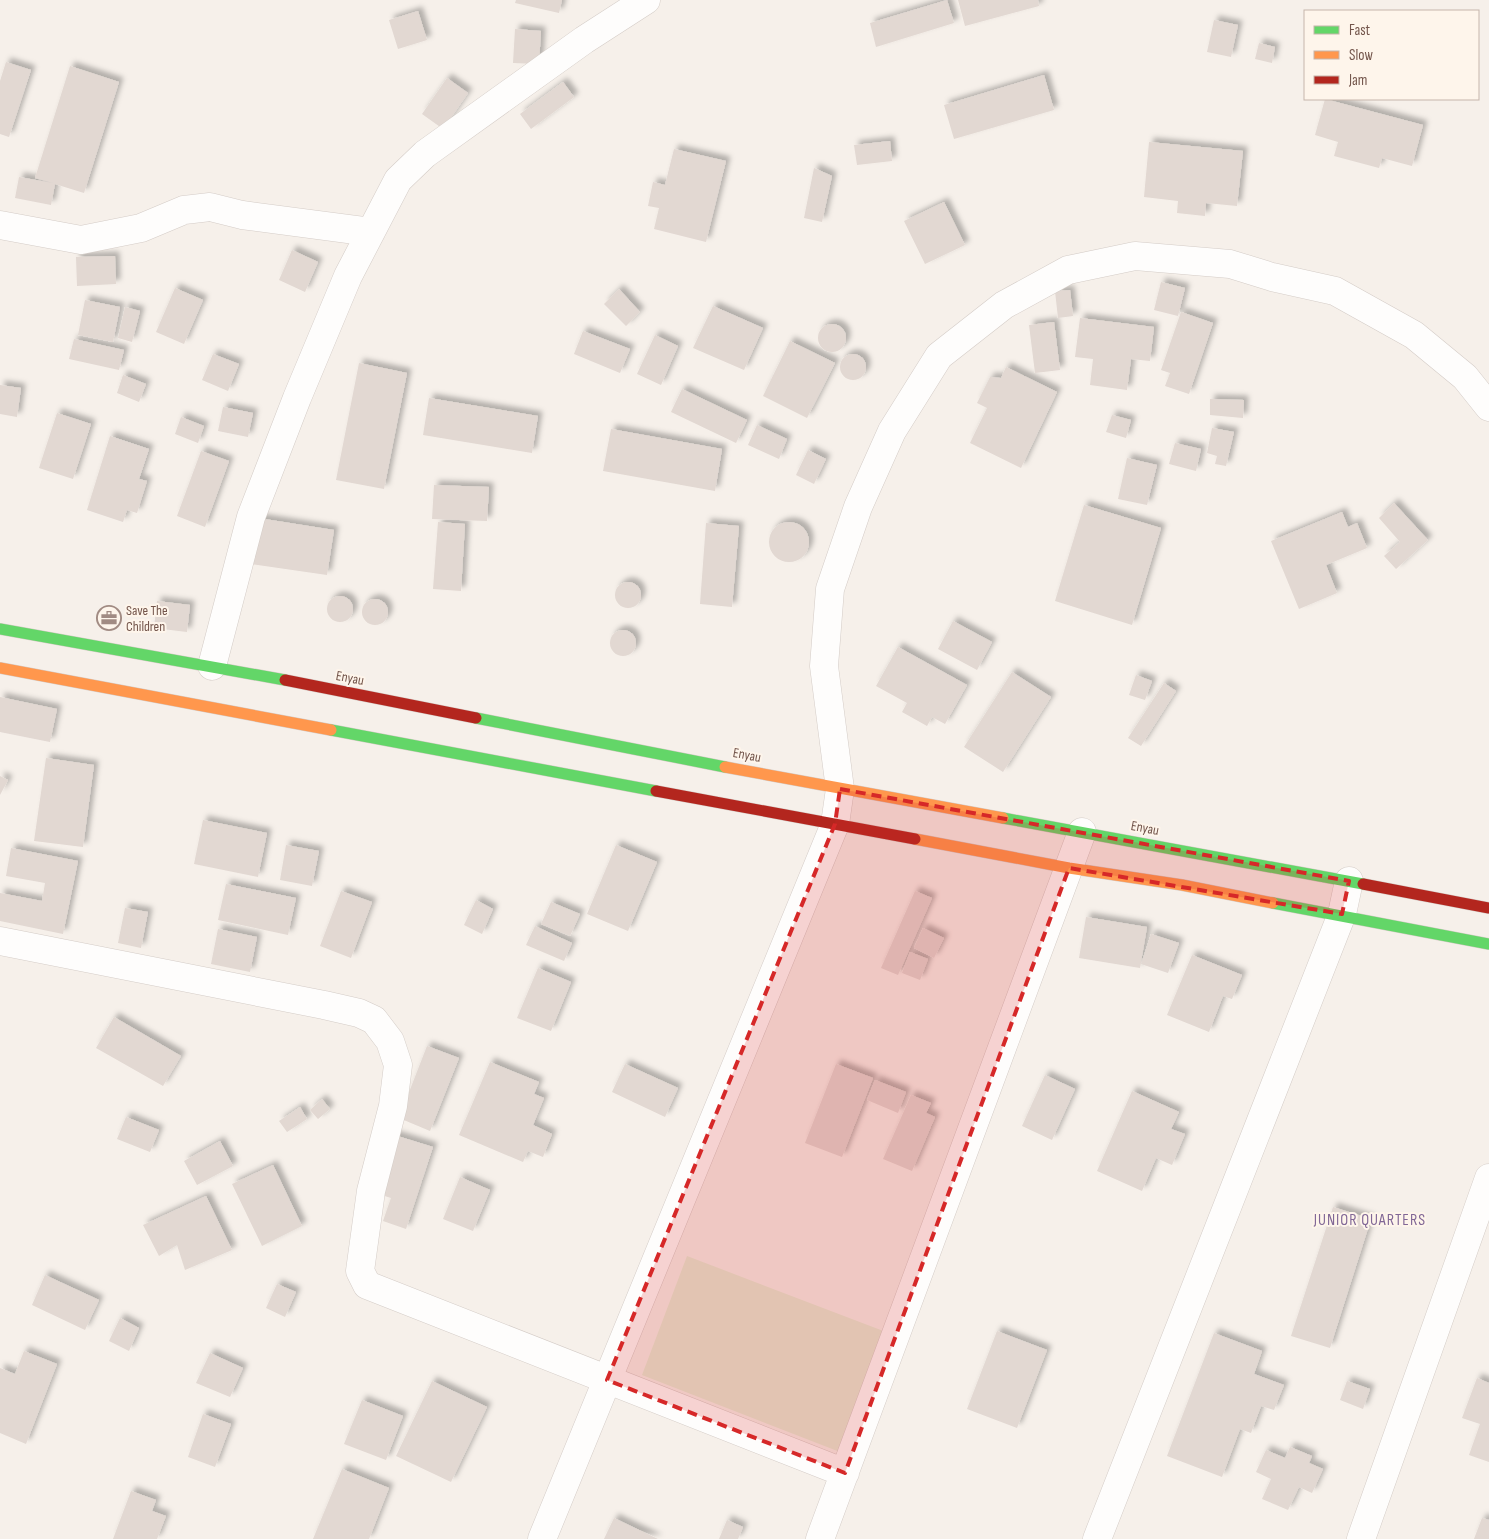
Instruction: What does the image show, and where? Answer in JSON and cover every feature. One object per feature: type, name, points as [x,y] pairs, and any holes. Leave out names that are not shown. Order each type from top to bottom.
[{"type":"street","points":[[212,666],[250,517],[300,390],[348,276],[398,180],[424,154],[584,40],[646,0]]},
{"type":"street","points":[[0,225],[81,240],[141,228],[184,210],[210,208],[242,215],[371,232]]},
{"type":"street","points":[[542,1539],[836,824],[840,789],[824,666],[830,589],[858,507],[892,431],[939,356],[1004,305],[1068,270],[1135,256],[1230,264],[1272,277],[1335,291],[1414,335],[1466,377],[1489,407]]},
{"type":"street","name":"Enyau","points":[[0,629],[212,666],[840,789],[1489,908]]},
{"type":"street","points":[[0,668],[779,812],[1069,868],[1182,885],[1342,914],[1489,944]]},
{"type":"street","points":[[820,1539],[1082,832]]},
{"type":"street","points":[[1097,1539],[1342,914],[1349,881]]},
{"type":"street","points":[[0,941],[324,1005],[359,1013],[374,1020],[390,1041],[398,1065],[393,1106],[371,1191],[360,1271],[367,1285],[844,1473]]},
{"type":"street","points":[[1361,1539],[1489,1178]]},
{"type":"highlighted area","points":[[840,789],[1349,881],[1342,914],[1069,868],[845,1473],[607,1380],[835,824]]},
{"type":"green space","points":[[687,1256],[886,1332],[840,1452],[642,1375]]},
{"type":"building","points":[[516,0],[562,0],[559,13],[515,3]]},
{"type":"building","points":[[947,0],[954,23],[876,47],[870,23]]},
{"type":"building","points":[[958,0],[1038,0],[1039,6],[965,26]]},
{"type":"building","points":[[418,11],[427,40],[398,49],[389,20]]},
{"type":"building","points":[[1214,20],[1238,25],[1231,57],[1207,52]]},
{"type":"building","points":[[515,29],[541,31],[539,64],[513,63]]},
{"type":"building","points":[[1259,43],[1275,47],[1272,63],[1255,59]]},
{"type":"building","points":[[6,62],[31,70],[9,137],[0,134],[0,81]]},
{"type":"building","points":[[70,66],[119,82],[84,193],[55,184],[51,205],[15,198],[19,177],[53,183],[35,178]]},
{"type":"building","points":[[1044,75],[1054,110],[954,139],[944,105]]},
{"type":"building","points":[[447,78],[468,93],[443,129],[422,114]]},
{"type":"building","points":[[563,82],[574,97],[531,129],[520,114]]},
{"type":"building","points":[[1325,100],[1423,125],[1412,166],[1382,158],[1379,168],[1334,156],[1338,142],[1315,135]]},
{"type":"building","points":[[890,141],[892,161],[857,165],[854,145]]},
{"type":"building","points":[[1149,142],[1243,151],[1237,206],[1206,203],[1205,216],[1177,213],[1178,201],[1144,197]]},
{"type":"building","points":[[674,149],[726,161],[706,242],[654,229],[659,208],[648,206],[653,182],[665,185]]},
{"type":"building","points":[[814,168],[832,176],[822,222],[804,218]]},
{"type":"building","points":[[944,202],[965,245],[925,264],[904,221]]},
{"type":"building","points":[[292,250],[318,262],[305,292],[279,280]]},
{"type":"building","points":[[115,256],[116,284],[77,286],[76,257]]},
{"type":"building","points":[[1161,282],[1185,288],[1178,316],[1154,310]]},
{"type":"building","points":[[175,288],[203,300],[184,344],[156,332]]},
{"type":"building","points":[[619,289],[640,312],[626,326],[604,304]]},
{"type":"building","points":[[1070,290],[1073,316],[1058,318],[1055,291]]},
{"type":"building","points":[[85,300],[120,307],[113,342],[78,335]]},
{"type":"building","points":[[713,306],[763,328],[744,370],[693,348]]},
{"type":"building","points":[[125,307],[140,311],[132,342],[118,338]]},
{"type":"building","points":[[1181,312],[1213,323],[1189,394],[1165,386],[1170,373],[1161,370]]},
{"type":"building","points":[[1080,318],[1154,327],[1150,361],[1131,359],[1127,390],[1090,385],[1093,359],[1075,357]]},
{"type":"building","points":[[1054,322],[1060,370],[1035,373],[1029,325]]},
{"type":"building","points":[[832,324],[842,328],[846,338],[842,348],[832,352],[822,348],[818,338],[822,328]]},
{"type":"building","points":[[583,331],[630,349],[620,373],[574,354]]},
{"type":"building","points":[[655,335],[678,346],[661,385],[637,374]]},
{"type":"building","points":[[74,339],[124,350],[119,370],[69,359]]},
{"type":"building","points":[[790,341],[835,363],[807,418],[763,396]]},
{"type":"building","points":[[213,354],[239,364],[228,391],[202,380]]},
{"type":"building","points":[[853,354],[862,358],[866,367],[862,376],[853,380],[844,376],[840,367],[844,358]]},
{"type":"building","points":[[359,363],[407,373],[384,489],[336,480]]},
{"type":"building","points":[[1006,367],[1057,392],[1021,468],[970,443],[987,408],[977,403],[990,377],[1001,378]]},
{"type":"building","points":[[123,375],[146,384],[139,402],[117,393]]},
{"type":"building","points":[[0,385],[21,388],[17,417],[0,414]]},
{"type":"building","points":[[682,389],[747,420],[736,443],[671,412]]},
{"type":"building","points":[[429,398],[538,416],[532,453],[423,435]]},
{"type":"building","points":[[1210,399],[1244,400],[1243,418],[1210,415]]},
{"type":"building","points":[[223,407],[253,413],[248,437],[218,431]]},
{"type":"building","points":[[57,413],[91,424],[73,479],[39,468]]},
{"type":"building","points":[[1112,415],[1131,420],[1126,438],[1106,432]]},
{"type":"building","points":[[181,417],[204,426],[198,443],[175,434]]},
{"type":"building","points":[[757,425],[787,439],[779,459],[748,445]]},
{"type":"building","points":[[1212,428],[1234,432],[1226,466],[1215,464],[1217,456],[1207,453]]},
{"type":"building","points":[[611,429],[722,449],[715,491],[603,471]]},
{"type":"building","points":[[110,436],[149,449],[139,479],[147,481],[137,513],[127,510],[123,522],[87,510]]},
{"type":"building","points":[[1175,443],[1201,449],[1196,471],[1169,464]]},
{"type":"building","points":[[808,450],[826,459],[814,484],[796,475]]},
{"type":"building","points":[[201,451],[229,461],[205,527],[177,516]]},
{"type":"building","points":[[1127,458],[1157,465],[1147,505],[1118,499]]},
{"type":"building","points":[[434,485],[489,487],[487,521],[432,519]]},
{"type":"building","points":[[1394,503],[1428,540],[1396,569],[1384,556],[1400,542],[1379,518]]},
{"type":"building","points":[[1084,505],[1161,528],[1132,625],[1055,601]]},
{"type":"building","points":[[1342,512],[1348,527],[1357,523],[1367,548],[1326,565],[1337,593],[1299,609],[1271,541]]},
{"type":"building","points":[[252,517],[334,530],[327,575],[244,563]]},
{"type":"building","points":[[438,522],[465,524],[461,591],[433,589]]},
{"type":"building","points":[[793,522],[800,525],[806,531],[809,542],[808,550],[800,559],[793,562],[785,562],[778,559],[770,550],[769,538],[772,531],[781,523]]},
{"type":"building","points":[[706,523],[739,526],[732,607],[700,604]]},
{"type":"building","points":[[628,582],[637,586],[641,595],[637,604],[628,608],[619,604],[615,595],[619,586]]},
{"type":"building","points":[[340,596],[349,600],[353,609],[349,618],[340,622],[331,618],[327,609],[331,600]]},
{"type":"building","points":[[375,599],[384,603],[388,612],[384,621],[375,625],[366,621],[362,612],[366,603]]},
{"type":"building","points":[[157,601],[190,605],[187,632],[154,628]]},
{"type":"building","points":[[953,621],[992,642],[977,670],[938,649]]},
{"type":"building","points":[[623,630],[632,634],[636,643],[632,652],[623,656],[614,652],[610,643],[614,634]]},
{"type":"building","points":[[898,647],[967,685],[945,724],[932,717],[927,726],[902,712],[907,703],[876,686]]},
{"type":"building","points":[[1012,672],[1051,697],[1003,772],[964,747]]},
{"type":"building","points":[[1136,675],[1152,681],[1145,700],[1129,695]]},
{"type":"building","points":[[1164,683],[1176,691],[1141,746],[1128,738]]},
{"type":"building","points":[[0,697],[57,709],[50,742],[0,732]]},
{"type":"building","points":[[46,758],[94,765],[83,847],[34,841]]},
{"type":"building","points":[[0,776],[8,780],[0,795]]},
{"type":"building","points":[[203,820],[267,833],[258,877],[194,864]]},
{"type":"building","points":[[286,845],[319,851],[312,886],[280,880]]},
{"type":"building","points":[[616,845],[657,862],[628,931],[587,914]]},
{"type":"building","points":[[11,848],[78,861],[63,934],[0,921],[0,893],[42,901],[45,883],[6,876]]},
{"type":"building","points":[[226,884],[296,898],[288,935],[218,920]]},
{"type":"building","points":[[341,891],[372,902],[351,958],[320,946]]},
{"type":"building","points":[[915,891],[932,898],[898,975],[881,968]]},
{"type":"building","points":[[476,900],[493,909],[482,934],[464,925]]},
{"type":"building","points":[[551,902],[580,914],[570,936],[541,924]]},
{"type":"building","points":[[125,908],[148,912],[141,948],[118,943]]},
{"type":"building","points":[[1086,917],[1147,927],[1140,968],[1079,958]]},
{"type":"building","points":[[535,926],[572,943],[564,961],[526,945]]},
{"type":"building","points":[[923,928],[944,938],[934,958],[914,948]]},
{"type":"building","points":[[218,929],[257,937],[250,972],[211,964]]},
{"type":"building","points":[[1151,934],[1179,943],[1168,973],[1141,964]]},
{"type":"building","points":[[910,952],[928,959],[920,980],[902,973]]},
{"type":"building","points":[[1192,955],[1242,975],[1232,999],[1223,996],[1209,1032],[1167,1015]]},
{"type":"building","points":[[538,968],[571,982],[551,1031],[517,1018]]},
{"type":"building","points":[[114,1017],[181,1056],[163,1086],[96,1048]]},
{"type":"building","points":[[427,1046],[459,1058],[430,1131],[399,1118]]},
{"type":"building","points":[[490,1062],[539,1082],[534,1094],[544,1098],[533,1125],[552,1134],[543,1157],[528,1151],[523,1162],[459,1135]]},
{"type":"building","points":[[625,1064],[678,1088],[665,1117],[612,1092]]},
{"type":"building","points":[[836,1064],[873,1078],[842,1157],[805,1143]]},
{"type":"building","points":[[1045,1075],[1075,1089],[1052,1140],[1022,1126]]},
{"type":"building","points":[[875,1080],[906,1092],[898,1113],[867,1100]]},
{"type":"building","points":[[1132,1091],[1179,1112],[1171,1129],[1185,1134],[1172,1165],[1156,1158],[1142,1191],[1097,1171]]},
{"type":"building","points":[[911,1095],[931,1103],[926,1113],[935,1117],[912,1171],[883,1159]]},
{"type":"building","points":[[322,1099],[330,1109],[318,1119],[310,1110]]},
{"type":"building","points":[[300,1107],[307,1119],[287,1132],[279,1121]]},
{"type":"building","points":[[126,1117],[159,1130],[150,1152],[117,1139]]},
{"type":"building","points":[[391,1134],[433,1147],[406,1229],[383,1221],[391,1198],[372,1192]]},
{"type":"building","points":[[220,1141],[233,1166],[197,1185],[184,1161]]},
{"type":"building","points":[[273,1165],[302,1226],[262,1246],[232,1184]]},
{"type":"building","points":[[460,1177],[490,1190],[473,1231],[443,1219]]},
{"type":"building","points":[[206,1196],[232,1250],[185,1270],[177,1245],[159,1256],[143,1225]]},
{"type":"building","points":[[1333,1207],[1371,1219],[1330,1348],[1291,1336]]},
{"type":"building","points":[[45,1275],[99,1300],[85,1330],[32,1305]]},
{"type":"building","points":[[277,1284],[296,1292],[285,1317],[266,1308]]},
{"type":"building","points":[[120,1318],[139,1328],[129,1351],[109,1341]]},
{"type":"building","points":[[997,1331],[1047,1350],[1017,1428],[967,1409]]},
{"type":"building","points":[[1214,1333],[1262,1351],[1254,1374],[1284,1385],[1274,1410],[1261,1406],[1251,1433],[1240,1429],[1222,1477],[1167,1456]]},
{"type":"building","points":[[24,1351],[57,1364],[26,1444],[0,1433],[0,1368],[15,1374]]},
{"type":"building","points":[[210,1353],[243,1368],[230,1397],[196,1383]]},
{"type":"building","points":[[1477,1378],[1489,1383],[1489,1462],[1469,1455],[1480,1424],[1462,1418]]},
{"type":"building","points":[[432,1381],[487,1407],[451,1482],[396,1456]]},
{"type":"building","points":[[1347,1381],[1370,1389],[1363,1409],[1340,1400]]},
{"type":"building","points":[[362,1400],[403,1416],[386,1460],[344,1444]]},
{"type":"building","points":[[203,1414],[231,1424],[215,1467],[188,1457]]},
{"type":"building","points":[[1290,1447],[1312,1456],[1309,1463],[1323,1469],[1312,1493],[1299,1487],[1288,1510],[1262,1499],[1271,1479],[1256,1472],[1266,1450],[1285,1458]]},
{"type":"building","points":[[342,1469],[389,1488],[369,1539],[313,1539]]},
{"type":"building","points":[[131,1491],[156,1500],[152,1511],[166,1516],[157,1539],[113,1539]]},
{"type":"building","points":[[614,1518],[658,1539],[604,1539]]},
{"type":"building","points":[[1482,1518],[1489,1520],[1489,1539],[1474,1539]]},
{"type":"building","points":[[727,1520],[743,1527],[738,1539],[719,1539]]},
{"type":"traffic: fast","points":[[0,629],[285,680]]},
{"type":"traffic: fast","points":[[476,718],[725,767]]},
{"type":"traffic: fast","points":[[331,730],[656,791]]},
{"type":"traffic: fast","points":[[1003,818],[1363,884]]},
{"type":"traffic: fast","points":[[1273,903],[1489,944]]},
{"type":"traffic: slow","points":[[0,668],[331,730]]},
{"type":"traffic: slow","points":[[725,767],[1003,818]]},
{"type":"traffic: slow","points":[[915,839],[1069,868],[1182,885],[1273,903]]},
{"type":"traffic: jam","points":[[285,680],[476,718]]},
{"type":"traffic: jam","points":[[656,791],[915,839]]},
{"type":"traffic: jam","points":[[1363,884],[1489,908]]},
{"type":"place","name":"Save The Children","points":[[109,618]]},
{"type":"district","name":"JUNIOR QUARTERS","points":[[1370,1220]]}]
